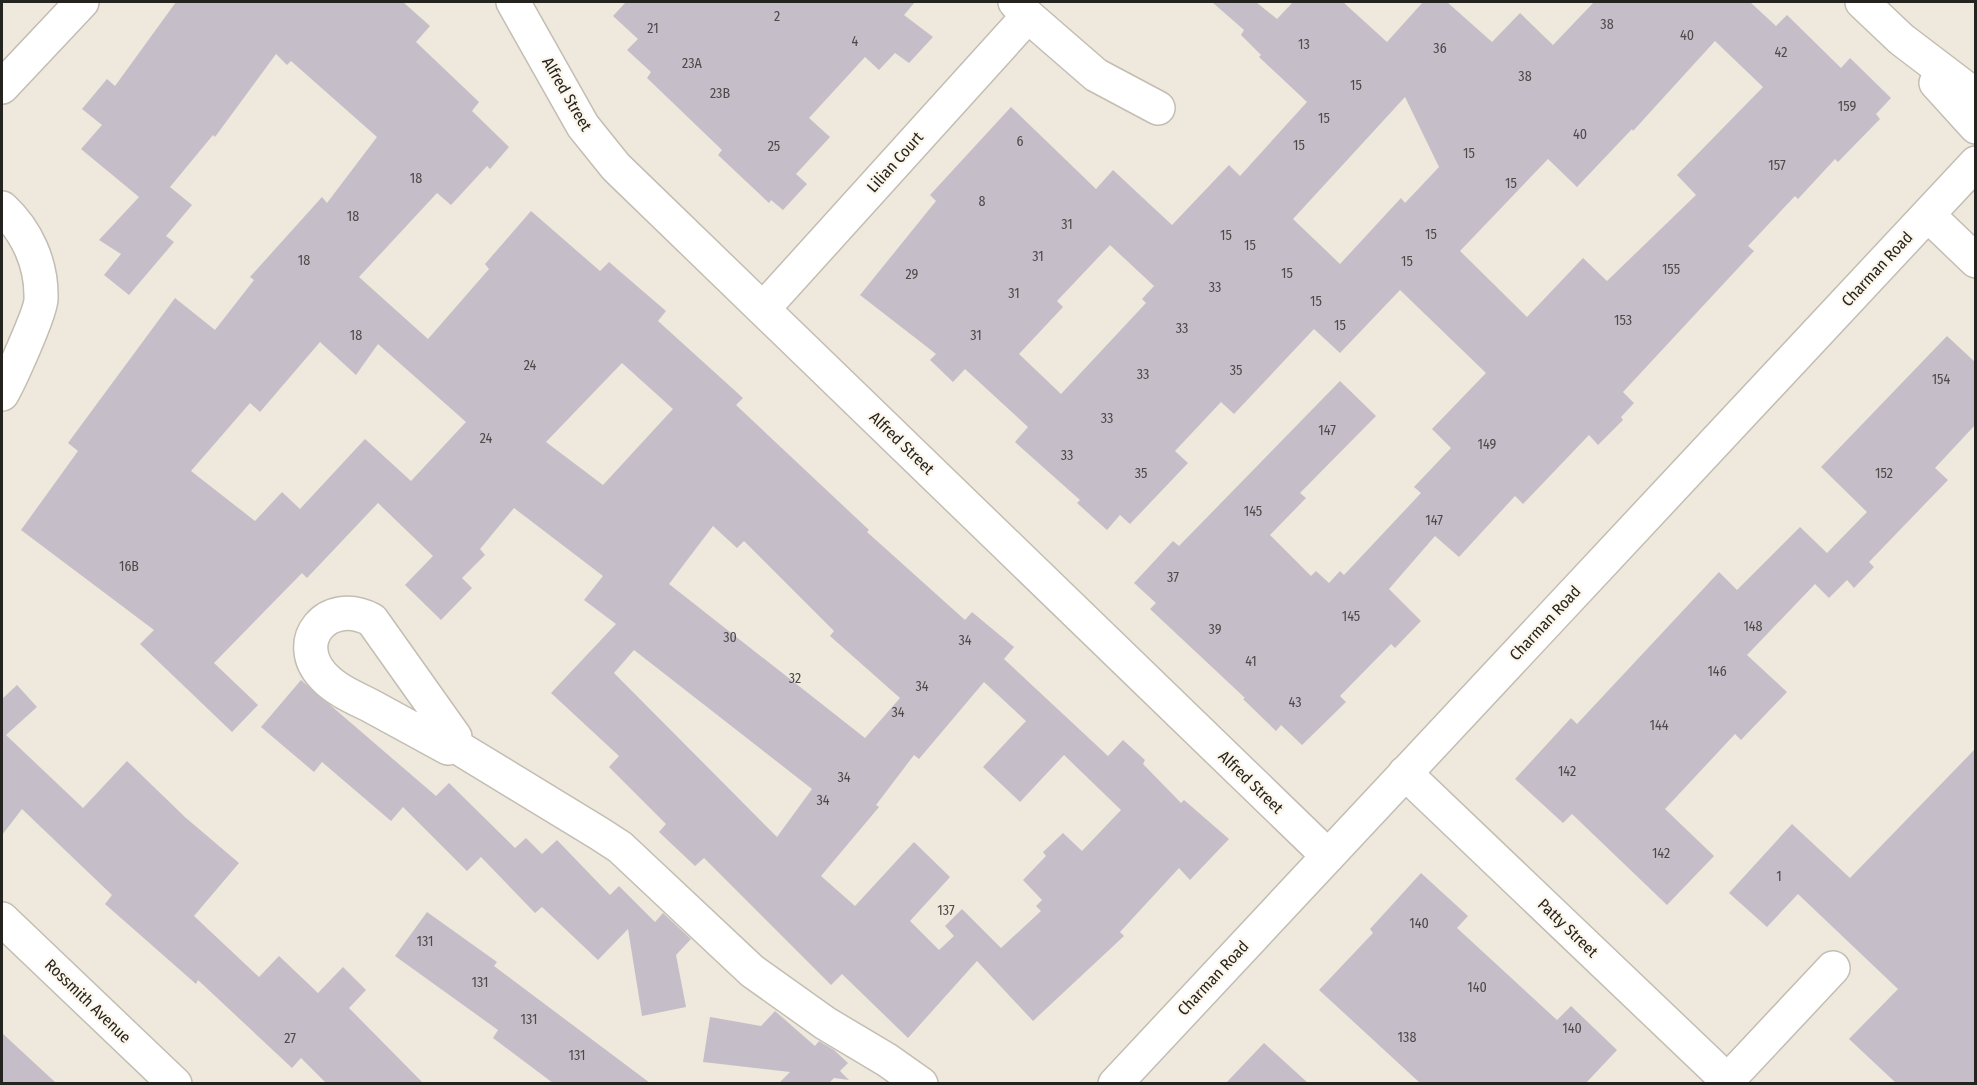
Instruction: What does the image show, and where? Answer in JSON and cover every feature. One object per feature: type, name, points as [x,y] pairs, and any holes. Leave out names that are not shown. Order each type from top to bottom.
[{"type":"street","points":[[2,87],[82,2]]},
{"type":"street","name":"Alfred Street","points":[[513,2],[583,126],[610,159],[1328,856]]},
{"type":"street","points":[[1862,2],[1901,39],[1976,96]]},
{"type":"street","name":"Lilian Court","points":[[764,309],[1022,9],[1096,75],[1158,108]]},
{"type":"street","points":[[1901,39],[1958,110],[1976,127]]},
{"type":"street","name":"Charman Road","points":[[1115,1083],[1976,163]]},
{"type":"street","points":[[2,208],[16,221],[37,261],[42,301],[2,394]]},
{"type":"street","points":[[1928,215],[1976,261]]},
{"type":"street","points":[[344,611],[359,613],[372,620],[455,737],[454,745],[448,748],[324,678],[315,666],[310,653],[312,638],[319,625],[330,615],[344,611]]},
{"type":"street","points":[[454,745],[552,802],[620,847],[752,971],[825,1023],[921,1083]]},
{"type":"street","name":"Patty Street","points":[[1405,773],[1729,1082]]},
{"type":"street","name":"Rossmith Avenue","points":[[2,919],[175,1083]]},
{"type":"street","points":[[1729,1082],[1833,968]]},
{"type":"building","points":[[176,2],[403,2],[430,26],[416,42],[479,102],[472,111],[509,147],[490,169],[487,166],[451,205],[437,193],[359,277],[428,339],[489,269],[485,264],[531,211],[600,271],[609,262],[666,311],[658,321],[743,398],[736,405],[869,530],[867,532],[965,620],[972,612],[1014,647],[1004,659],[1108,756],[1123,740],[1145,760],[1143,764],[1181,803],[1184,800],[1229,839],[1190,880],[1179,868],[1120,932],[1124,936],[1033,1021],[977,961],[908,1038],[842,974],[831,985],[704,858],[695,866],[659,832],[666,824],[609,767],[619,756],[551,693],[616,624],[584,600],[603,576],[514,508],[480,549],[485,555],[462,578],[472,588],[441,620],[405,585],[433,556],[378,503],[307,578],[302,573],[214,663],[258,705],[232,732],[140,644],[154,630],[21,530],[78,451],[68,443],[175,298],[215,330],[254,280],[250,277],[322,197],[327,203],[377,137],[291,61],[287,65],[276,54],[215,137],[213,135],[170,187],[192,205],[166,236],[174,242],[129,295],[104,275],[121,254],[99,240],[139,197],[81,149],[102,125],[82,109],[107,79],[115,86]],"holes":[[[320,342],[356,375],[378,344],[466,422],[411,481],[365,439],[300,509],[282,492],[255,521],[191,471],[250,403],[260,412]],[[622,363],[673,409],[603,485],[546,442]],[[713,526],[737,548],[744,541],[834,631],[830,636],[900,698],[865,738],[669,584]],[[634,650],[812,789],[777,837],[614,673]],[[984,682],[1026,721],[983,767],[1020,802],[1064,755],[1121,810],[1082,851],[1063,833],[1043,852],[1046,856],[1023,880],[1042,900],[1036,906],[1041,911],[1001,948],[962,909],[945,926],[954,936],[939,950],[910,921],[950,877],[914,842],[855,906],[821,876],[879,807],[876,805],[914,755],[919,759]]]},
{"type":"building","points":[[626,2],[915,2],[904,15],[933,37],[909,63],[895,53],[879,70],[865,57],[809,118],[830,137],[796,174],[807,184],[783,210],[771,200],[769,203],[718,155],[722,150],[647,78],[651,72],[627,50],[638,39],[613,16]]},
{"type":"building","points":[[1212,2],[1256,2],[1277,19],[1293,2],[1343,2],[1387,42],[1423,2],[1447,2],[1492,42],[1520,13],[1553,45],[1594,2],[1750,2],[1776,26],[1787,15],[1841,68],[1850,58],[1891,98],[1876,114],[1880,119],[1838,162],[1835,159],[1798,199],[1795,196],[1748,246],[1754,251],[1623,392],[1634,403],[1621,417],[1623,420],[1598,445],[1589,435],[1523,504],[1515,496],[1459,557],[1435,536],[1389,589],[1421,621],[1395,648],[1391,644],[1340,696],[1346,702],[1302,745],[1281,725],[1276,731],[1243,699],[1245,698],[1150,609],[1156,603],[1134,583],[1173,541],[1179,546],[1340,381],[1376,416],[1300,493],[1306,498],[1270,535],[1311,576],[1316,571],[1329,583],[1340,571],[1344,575],[1421,493],[1414,487],[1451,448],[1432,429],[1486,373],[1400,290],[1340,353],[1314,329],[1234,414],[1221,402],[1175,451],[1188,463],[1130,524],[1120,515],[1107,530],[1077,503],[1080,500],[1015,442],[1028,427],[965,369],[953,382],[930,360],[936,354],[860,295],[936,201],[930,195],[1011,107],[1096,189],[1113,170],[1172,225],[1229,165],[1240,176],[1307,102],[1259,57],[1261,55],[1241,35],[1244,30]],"holes":[[[1715,41],[1763,87],[1677,175],[1696,195],[1607,281],[1583,258],[1527,317],[1460,251],[1548,159],[1577,187],[1632,129],[1633,131]],[[1405,97],[1439,167],[1405,203],[1401,198],[1340,264],[1293,219]],[[1110,245],[1154,286],[1142,299],[1146,303],[1061,394],[1019,354],[1063,307],[1057,301]]]},
{"type":"building","points":[[1947,336],[1976,363],[1976,424],[1935,468],[1948,480],[1869,562],[1874,567],[1854,588],[1847,580],[1829,598],[1815,584],[1747,655],[1787,692],[1741,740],[1735,734],[1665,809],[1714,856],[1667,905],[1572,814],[1563,823],[1515,779],[1571,718],[1577,724],[1719,572],[1737,590],[1800,527],[1827,553],[1867,512],[1821,467]]},
{"type":"building","points":[[301,680],[436,796],[449,783],[515,848],[526,838],[542,854],[557,840],[610,895],[619,886],[655,922],[663,913],[691,939],[676,955],[686,1007],[642,1016],[628,929],[598,960],[542,907],[535,913],[481,857],[467,871],[403,807],[391,821],[322,762],[314,772],[261,727]]},
{"type":"building","points":[[17,685],[37,707],[6,735],[83,808],[127,761],[186,818],[239,863],[194,916],[259,977],[279,956],[318,993],[343,967],[366,990],[349,1008],[423,1083],[326,1083],[301,1058],[292,1068],[198,980],[196,984],[105,904],[112,895],[22,809],[2,835],[2,699]]},
{"type":"building","points":[[1976,748],[1976,1083],[1896,1083],[1849,1039],[1898,989],[1798,894],[1767,927],[1729,893],[1792,824],[1850,878]]},
{"type":"building","points":[[1421,873],[1468,916],[1457,928],[1557,1020],[1571,1006],[1617,1050],[1586,1083],[1420,1083],[1319,990],[1373,933],[1370,929]]},
{"type":"building","points":[[427,912],[497,962],[494,966],[650,1083],[553,1083],[493,1038],[498,1030],[395,956]]},
{"type":"building","points":[[775,1011],[815,1046],[819,1041],[834,1050],[848,1063],[840,1071],[849,1080],[834,1078],[829,1083],[779,1083],[790,1072],[703,1062],[710,1017],[761,1026]]},
{"type":"building","points":[[2,1033],[56,1083],[2,1083]]},
{"type":"building","points":[[1264,1043],[1308,1083],[1226,1083]]}]
